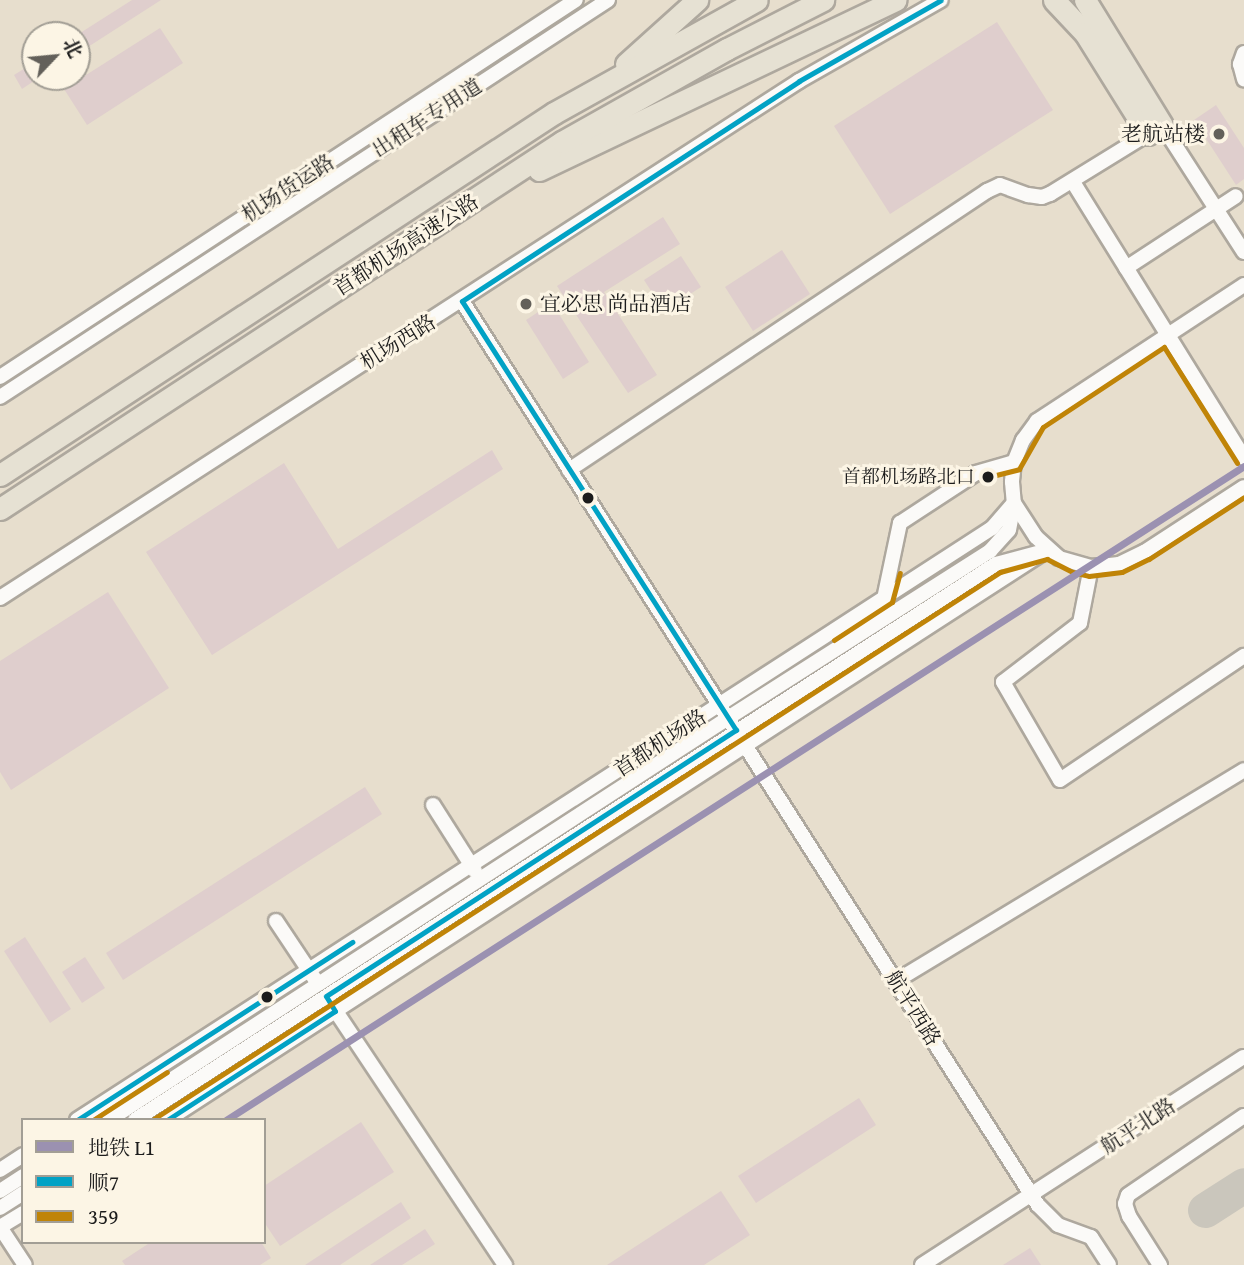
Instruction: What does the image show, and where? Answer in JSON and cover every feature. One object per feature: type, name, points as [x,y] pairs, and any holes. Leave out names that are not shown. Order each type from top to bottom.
[{"type":"highway","points":[[604,85],[697,0]]},
{"type":"highway","name":"首都机场高速公路","points":[[0,475],[398,218],[536,124],[757,0]]},
{"type":"highway","name":"首都机场高速公路","points":[[0,509],[562,142],[823,0]]},
{"type":"highway","points":[[483,195],[896,0]]},
{"type":"highway","points":[[1054,0],[1111,57]]},
{"type":"highway","points":[[1085,0],[1111,57],[1155,130]]},
{"type":"street","name":"机场货运路","points":[[0,377],[576,0]]},
{"type":"street","name":"出租车专用道","points":[[0,397],[608,0]]},
{"type":"street","name":"机场西路","points":[[0,598],[799,81],[940,0]]},
{"type":"street","points":[[1244,53],[1240,64],[1244,79]]},
{"type":"street","points":[[569,470],[987,191],[1000,185],[1042,197],[1073,182],[1155,130],[1216,209],[1244,252]]},
{"type":"street","points":[[1073,182],[1244,458]]},
{"type":"street","points":[[1126,268],[1236,196]]},
{"type":"street","points":[[1244,285],[1037,421],[1023,440],[1014,462],[1014,503],[1036,537],[1048,550],[1059,558],[1091,567],[1119,564],[1144,552],[1244,487]]},
{"type":"street","name":"航平西路","points":[[462,301],[1032,1195],[1058,1225],[1091,1237],[1109,1265]]},
{"type":"street","points":[[909,640],[874,633],[886,596],[900,523],[976,473],[1014,462]]},
{"type":"street","name":"首都机场路","points":[[80,1118],[992,528],[1014,503]]},
{"type":"street","name":"首都机场路","points":[[484,885],[599,801],[732,724],[874,633],[990,551],[1009,530],[1014,503]]},
{"type":"street","points":[[170,1118],[1048,550]]},
{"type":"street","name":"首都机场路","points":[[874,633],[996,564],[1048,550]]},
{"type":"street","points":[[1091,567],[1080,623],[1003,682],[1060,780],[1244,656]]},
{"type":"street","name":"首都机场路","points":[[138,1118],[322,990],[417,928],[484,885],[607,814],[732,724]]},
{"type":"street","points":[[896,981],[1244,770]]},
{"type":"street","points":[[574,798],[599,801]]},
{"type":"street","points":[[433,805],[484,885]]},
{"type":"street","points":[[600,839],[607,814]]},
{"type":"street","points":[[424,895],[417,928],[451,935]]},
{"type":"street","points":[[276,921],[505,1265]]},
{"type":"street","name":"首都机场路","points":[[112,1118],[322,990]]},
{"type":"street","name":"航平北路","points":[[922,1265],[1244,1057]]},
{"type":"street","points":[[1160,1265],[1129,1216],[1125,1204],[1128,1195],[1244,1116]]},
{"type":"street","points":[[0,1170],[21,1156]]},
{"type":"street","points":[[0,1191],[21,1177]]},
{"type":"street","points":[[0,1208],[21,1194]]},
{"type":"street","points":[[21,1214],[0,1227],[25,1265]]},
{"type":"building","points":[[132,0],[161,0],[91,45],[91,26]]},
{"type":"building","points":[[997,22],[1053,110],[890,214],[834,126]]},
{"type":"building","points":[[160,28],[183,63],[87,125],[65,91],[91,91],[91,72]]},
{"type":"building","points":[[21,71],[21,87],[14,75]]},
{"type":"building","name":"老航站楼","points":[[1216,105],[1244,148],[1244,179],[1236,185],[1194,120]]},
{"type":"building","points":[[663,217],[680,244],[604,292],[657,375],[628,393],[557,286]]},
{"type":"building","points":[[782,250],[810,294],[753,331],[725,287]]},
{"type":"building","points":[[681,256],[701,287],[664,311],[644,280]]},
{"type":"building","points":[[552,303],[589,362],[563,379],[526,320]]},
{"type":"building","points":[[492,450],[503,469],[212,655],[146,552],[284,463],[338,549]]},
{"type":"building","points":[[108,592],[169,688],[11,790],[0,772],[0,661]]},
{"type":"building","points":[[365,787],[382,814],[123,980],[106,953]]},
{"type":"building","points":[[25,937],[71,1009],[50,1023],[4,951]]},
{"type":"building","points":[[85,957],[105,988],[82,1003],[62,972]]},
{"type":"building","points":[[859,1098],[876,1125],[756,1203],[738,1176]]},
{"type":"building","points":[[361,1122],[394,1172],[280,1246],[266,1225],[266,1185]]},
{"type":"building","points":[[721,1191],[750,1235],[704,1265],[607,1265]]},
{"type":"building","points":[[401,1202],[411,1218],[340,1265],[305,1265]]},
{"type":"building","points":[[425,1229],[435,1244],[402,1265],[370,1265]]},
{"type":"building","points":[[148,1244],[262,1244],[271,1258],[260,1265],[125,1265],[122,1261]]},
{"type":"building","points":[[1030,1248],[1041,1265],[1003,1265]]},
{"type":"taxiway","points":[[1205,1210],[1244,1185]]},
{"type":"metro line","name":"L1","points":[[229,1118],[1244,466]]},
{"type":"transit line","name":"顺7","points":[[462,301],[799,81],[941,0]]},
{"type":"transit line","name":"顺7","points":[[170,1118],[335,1011],[326,996],[736,730],[462,301]]},
{"type":"transit line","name":"359","points":[[988,477],[1019,469],[1043,427],[1164,347],[1237,463]]},
{"type":"transit line","name":"359","points":[[155,1118],[1000,572],[1047,559],[1072,572],[1089,576],[1122,572],[1149,559],[1244,497]]},
{"type":"transit line","name":"359","points":[[834,640],[892,602],[900,573]]},
{"type":"transit line","name":"顺7","points":[[80,1118],[352,942]]},
{"type":"transit line","name":"359","points":[[96,1118],[167,1072]]},
{"type":"place","name":"老航站楼","points":[[1219,134]]},
{"type":"place","name":"宜必思 尚品酒店","points":[[526,304]]},
{"type":"place","name":"首都机场路北口","points":[[988,477]]}]
